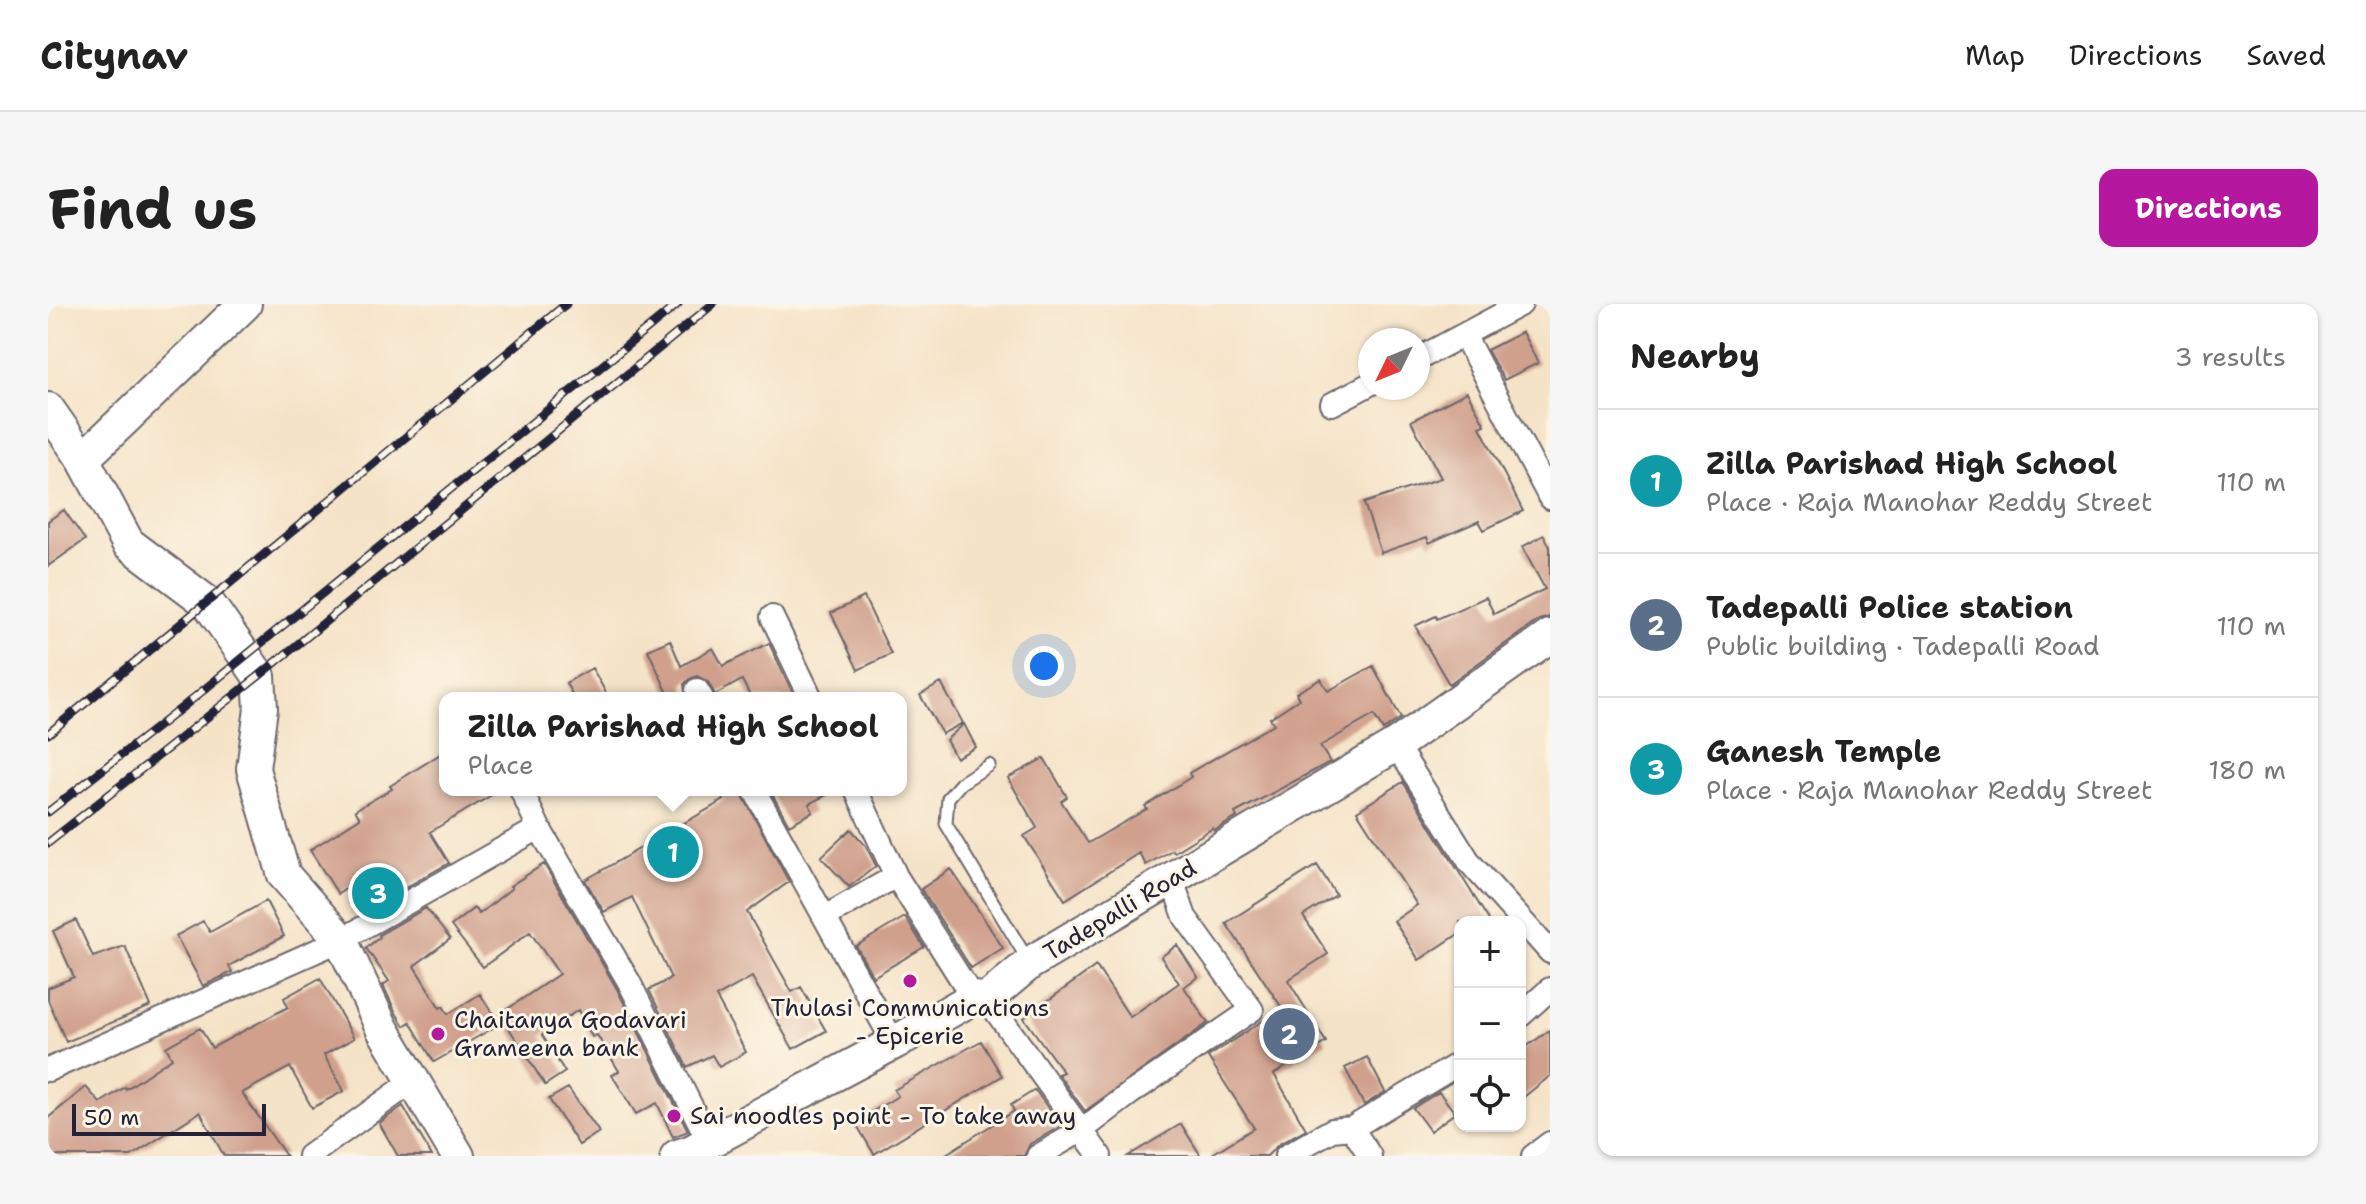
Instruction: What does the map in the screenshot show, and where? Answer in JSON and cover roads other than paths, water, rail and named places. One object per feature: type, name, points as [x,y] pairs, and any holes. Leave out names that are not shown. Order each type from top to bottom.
[{"type":"street","points":[[83,459],[245,304]]},
{"type":"street","points":[[1430,353],[1521,304]]},
{"type":"street","points":[[1464,335],[1550,498]]},
{"type":"street","points":[[1332,404],[1358,390]]},
{"type":"street","points":[[48,411],[83,459],[128,543],[208,603],[259,676],[261,708],[253,769],[284,875],[341,940],[382,1028],[458,1156]]},
{"type":"street","points":[[772,617],[808,692]]},
{"type":"street","name":"Tadepalli Road","points":[[692,1151],[980,998],[1030,963],[1396,745],[1550,636]]},
{"type":"street","points":[[1396,745],[1470,863],[1550,952]]},
{"type":"street","points":[[524,796],[539,828],[629,982],[692,1151]]},
{"type":"street","points":[[757,796],[894,1043]]},
{"type":"street","points":[[859,796],[896,876],[980,998],[1100,1156]]},
{"type":"street","points":[[48,1070],[341,940],[539,828]]},
{"type":"street","points":[[825,917],[896,876]]},
{"type":"street","points":[[1038,1156],[1082,1130],[1252,1010],[1185,917],[1172,880]]},
{"type":"street","points":[[1526,1011],[1550,989]]},
{"type":"street","points":[[1286,1156],[1332,1130],[1352,1128],[1454,1067]]},
{"type":"street","points":[[309,1156],[413,1081]]},
{"type":"street","points":[[1352,1128],[1370,1156]]},
{"type":"street","points":[[1533,1156],[1550,1143]]},
{"type":"lane","points":[[989,765],[961,783],[948,798],[946,824],[1030,963]]},
{"type":"railway","points":[[48,734],[566,304]]},
{"type":"railway","points":[[48,812],[179,710],[678,304]]},
{"type":"railway","points":[[48,843],[259,676],[713,304]]},
{"type":"place","name":"Zilla Parishad High School","points":[[673,852]]},
{"type":"place","name":"Ganesh Temple","points":[[378,893]]},
{"type":"place","name":"Thulasi Communications - Epicerie","points":[[910,981]]},
{"type":"place","name":"Chaitanya Godavari Grameena bank","points":[[438,1034]]},
{"type":"place","name":"Tadepalli Police station","points":[[1289,1034]]},
{"type":"place","name":"Sai noodles point - To take away","points":[[674,1116]]}]
